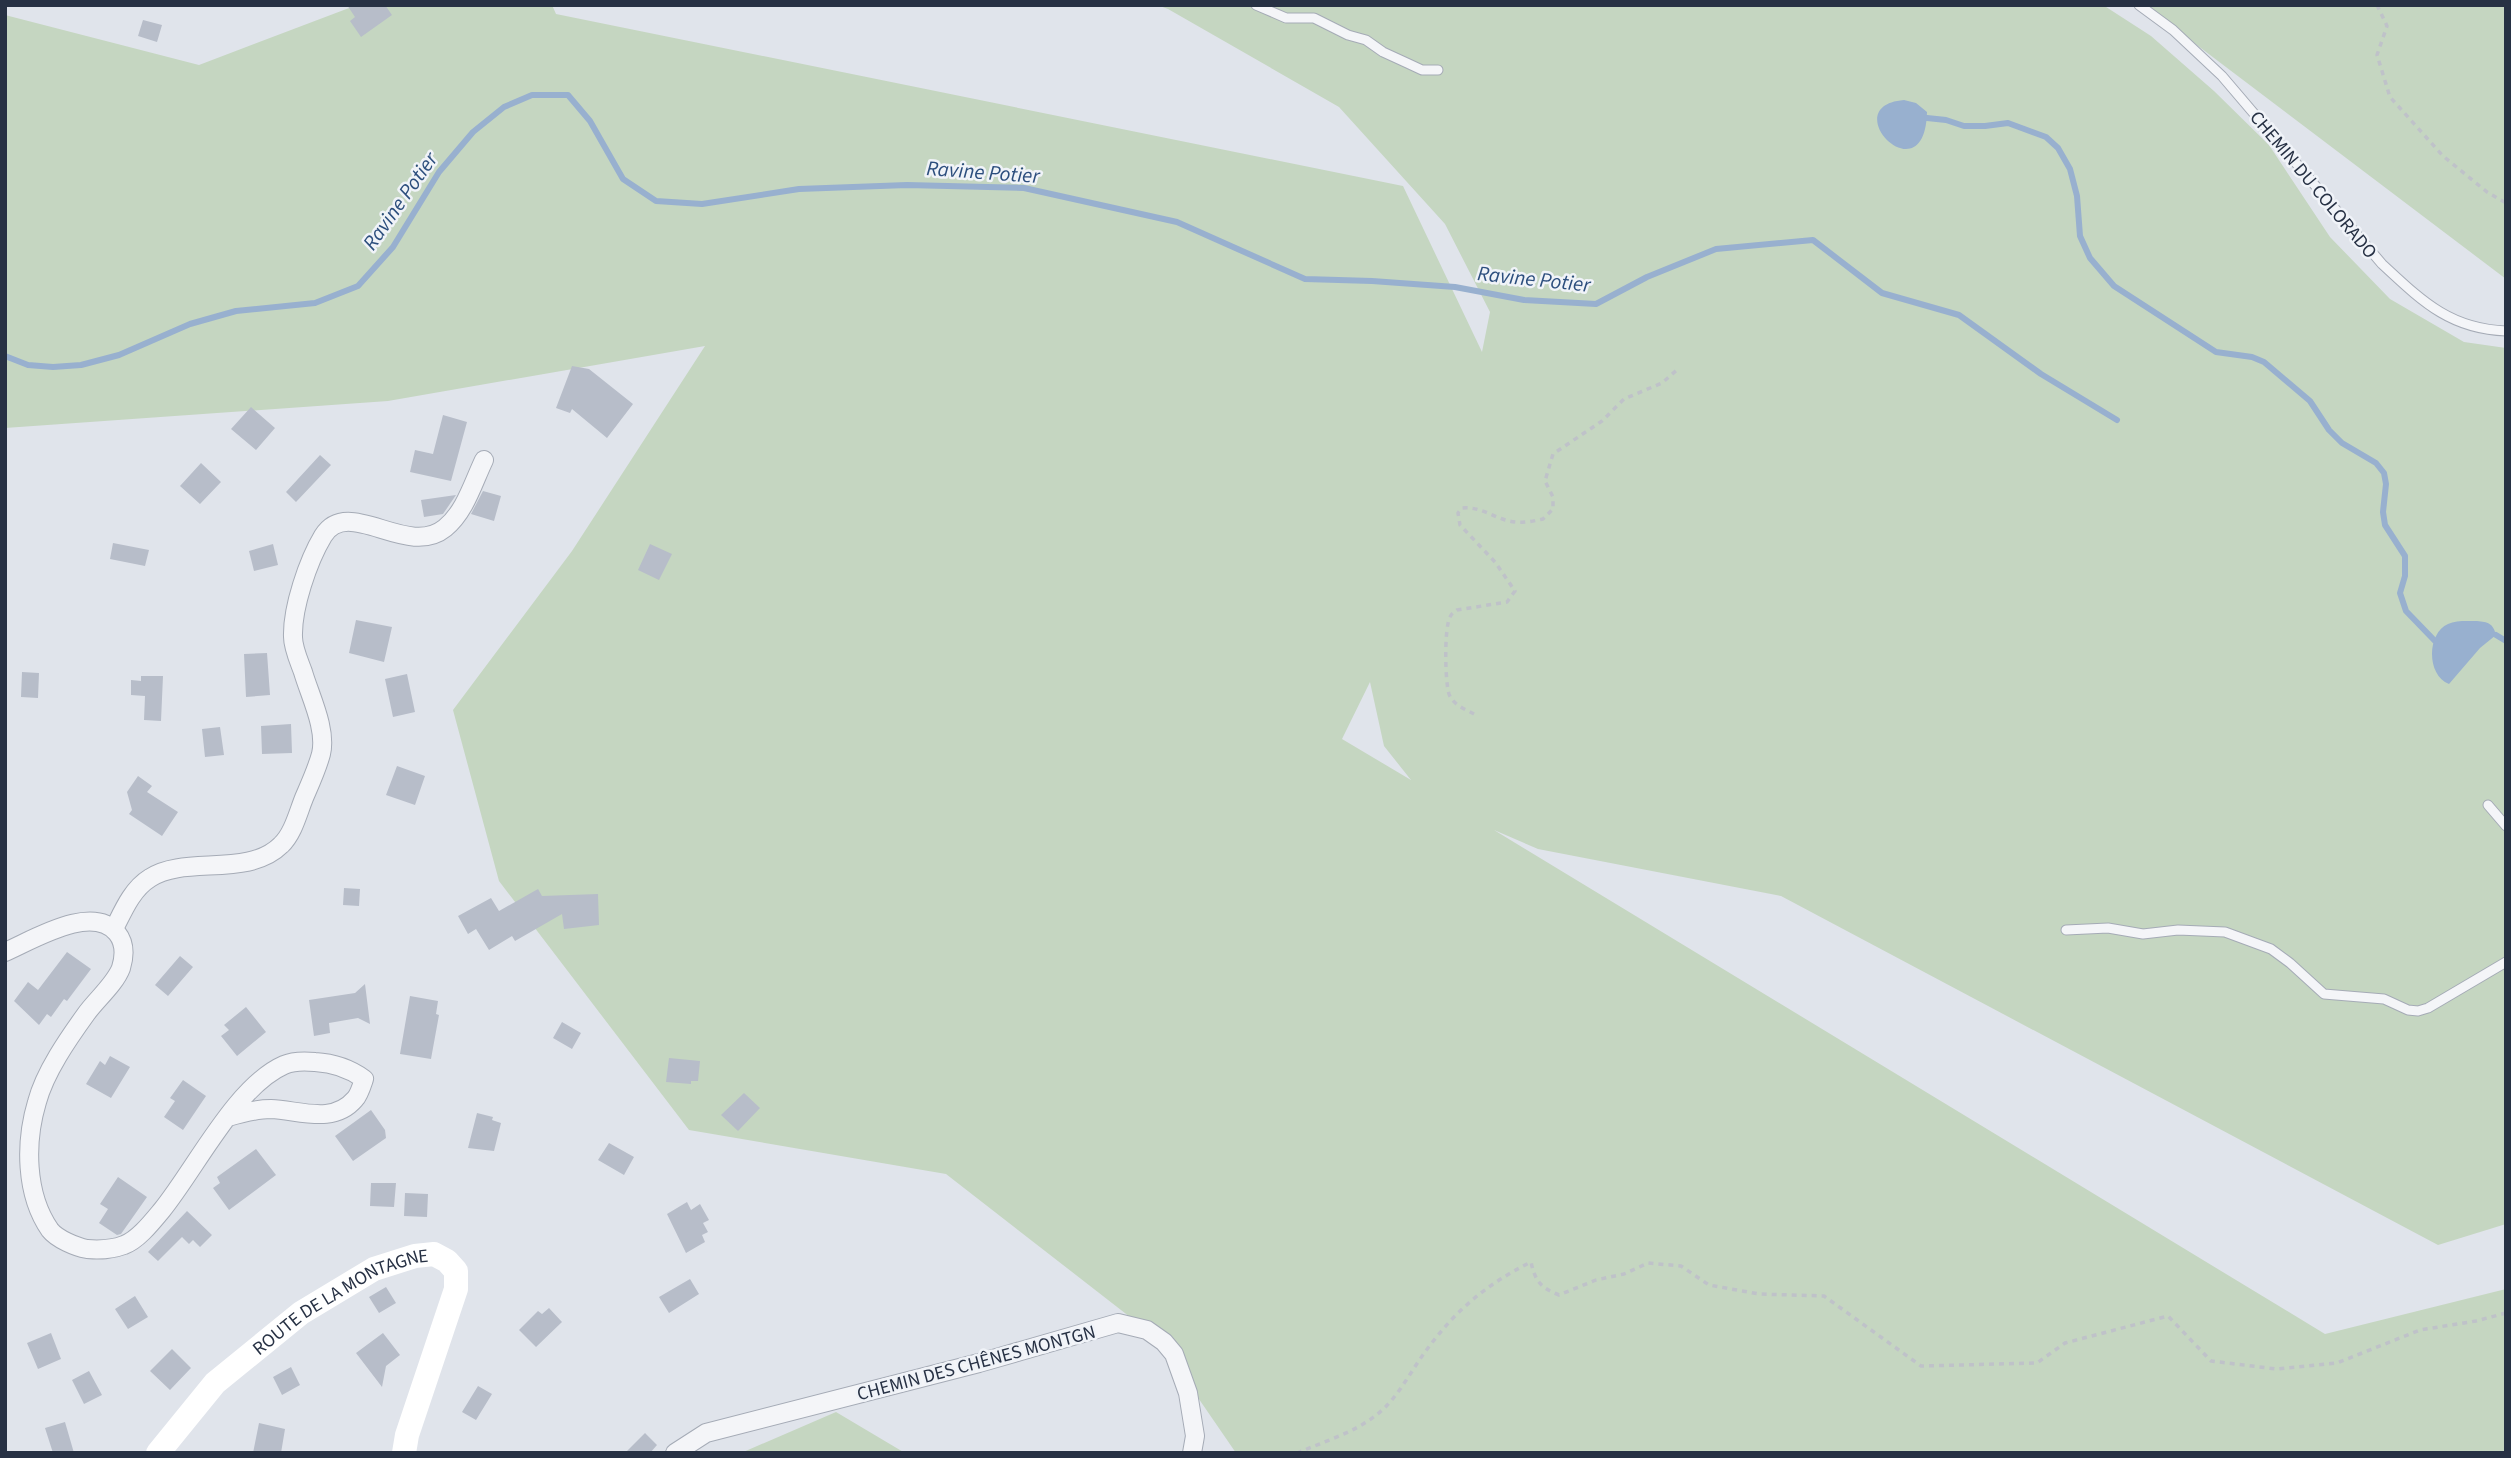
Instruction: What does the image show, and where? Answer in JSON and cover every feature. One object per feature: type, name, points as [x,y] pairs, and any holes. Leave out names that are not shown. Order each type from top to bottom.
[{"type":"main road","name":"ROUTE DE LA MONTAGNE","points":[[158,1453],[215,1383],[301,1313],[374,1269],[415,1256],[434,1254],[447,1261],[456,1271],[456,1289],[407,1435],[404,1453]]},
{"type":"street","points":[[114,929],[133,894],[150,877],[172,870],[243,863],[269,855],[283,844],[295,821],[322,751],[316,715],[292,639],[295,602],[324,535],[337,524],[352,522],[416,539],[434,536],[447,527],[460,511],[484,460]]},
{"type":"street","points":[[5,952],[77,921],[97,921],[114,929],[123,941],[124,955],[120,970],[60,1053],[37,1101],[29,1172],[38,1203],[51,1232],[78,1247],[102,1250],[126,1245],[150,1224],[164,1207],[245,1093],[268,1074],[286,1064],[323,1062],[354,1071],[364,1079],[356,1099],[326,1115],[273,1109],[254,1110],[228,1117]]},
{"type":"street","name":"CHEMIN DES CHÊNES MONTGN","points":[[675,1453],[706,1433],[979,1363],[1118,1323],[1147,1330],[1164,1342],[1174,1354],[1188,1393],[1195,1436],[1192,1453]]},
{"type":"lane","points":[[1256,5],[1286,18],[1314,18],[1348,35],[1366,40],[1383,52],[1414,67],[1422,70],[1437,69]]},
{"type":"lane","name":"CHEMIN DU COLORADO","points":[[2139,5],[2173,30],[2222,76],[2382,264],[2411,291],[2447,318],[2484,330],[2506,331]]},
{"type":"lane","points":[[2488,805],[2506,826]]},
{"type":"lane","points":[[2066,930],[2108,928],[2143,934],[2178,930],[2225,932],[2270,949],[2324,994],[2384,999],[2408,1010],[2418,1011],[2428,1008],[2506,962]]},
{"type":"path","points":[[2377,5],[2387,26],[2376,55],[2390,97],[2443,156],[2487,192],[2506,203]]},
{"type":"path","points":[[1474,714],[1459,707],[1450,695],[1447,661],[1448,624],[1451,614],[1457,610],[1507,603],[1515,591],[1495,562],[1460,525],[1458,513],[1462,508],[1475,507],[1502,519],[1517,522],[1543,519],[1553,509],[1553,497],[1545,481],[1553,454],[1602,421],[1624,399],[1662,383],[1678,369]]},
{"type":"path","points":[[1297,1453],[1345,1433],[1376,1416],[1394,1396],[1429,1346],[1469,1301],[1503,1276],[1531,1262],[1534,1279],[1543,1289],[1559,1295],[1596,1280],[1624,1274],[1648,1263],[1681,1266],[1709,1285],[1759,1294],[1825,1296],[1921,1366],[2037,1363],[2065,1343],[2168,1316],[2211,1361],[2276,1368],[2337,1363],[2420,1330],[2506,1313]]},
{"type":"green space","points":[[357,5],[552,5],[556,14],[1403,186],[1482,352],[1490,312],[1445,224],[1339,107],[1157,5],[2103,5],[2151,36],[2214,91],[2269,145],[2330,237],[2390,299],[2464,342],[2506,348],[2506,1224],[2438,1245],[1781,896],[1538,849],[1494,830],[2325,1334],[2506,1289],[2506,1453],[1236,1453],[1157,1338],[946,1174],[689,1130],[499,881],[453,710],[572,551],[705,346],[388,401],[5,428],[5,15],[199,65]],"holes":[[[1370,682],[1384,746],[1411,780],[1342,739]]]},
{"type":"green space","points":[[2144,5],[2506,5],[2506,279]]},
{"type":"green space","points":[[836,1412],[905,1453],[741,1453]]},
{"type":"water","points":[[1904,100],[1916,103],[1927,112],[1923,137],[1913,148],[1900,148],[1888,141],[1880,129],[1877,117],[1885,106]]},
{"type":"water","points":[[2477,621],[2490,624],[2496,635],[2480,648],[2449,684],[2441,679],[2433,663],[2436,636],[2448,624]]},
{"type":"building","points":[[347,5],[385,5],[392,15],[361,37],[350,21],[355,17]]},
{"type":"building","points":[[143,20],[162,25],[157,42],[138,36]]},
{"type":"building","points":[[572,366],[589,369],[633,404],[607,438],[572,409],[570,413],[556,408]]},
{"type":"building","points":[[251,407],[275,428],[256,450],[231,429]]},
{"type":"building","points":[[443,415],[467,422],[451,481],[410,472],[415,450],[433,454]]},
{"type":"building","points":[[320,455],[331,465],[296,502],[286,492]]},
{"type":"building","points":[[201,463],[221,482],[200,504],[180,486]]},
{"type":"building","points":[[483,491],[501,496],[494,521],[471,514]]},
{"type":"building","points":[[456,495],[443,514],[424,517],[421,500]]},
{"type":"building","points":[[113,543],[149,550],[145,566],[110,559]]},
{"type":"building","points":[[273,544],[278,565],[254,571],[249,551]]},
{"type":"building","points":[[650,544],[672,554],[659,580],[638,570]]},
{"type":"building","points":[[356,620],[392,627],[384,662],[349,653]]},
{"type":"building","points":[[267,653],[270,695],[246,697],[244,654]]},
{"type":"building","points":[[22,672],[39,673],[38,698],[21,697]]},
{"type":"building","points":[[407,674],[415,712],[393,717],[385,679]]},
{"type":"building","points":[[141,676],[163,676],[161,721],[144,720],[145,696],[131,695],[131,680],[141,681]]},
{"type":"building","points":[[291,724],[292,753],[262,754],[261,726]]},
{"type":"building","points":[[220,727],[224,755],[205,757],[202,729]]},
{"type":"building","points":[[397,766],[425,776],[415,805],[386,795]]},
{"type":"building","points":[[138,776],[152,786],[147,792],[178,812],[162,836],[129,814],[132,810],[127,792]]},
{"type":"building","points":[[344,888],[360,889],[359,906],[343,905]]},
{"type":"building","points":[[538,889],[542,896],[598,894],[599,925],[564,929],[562,914],[515,941],[512,936],[489,950],[476,929],[468,934],[458,916],[491,898],[499,911]]},
{"type":"building","points":[[67,952],[91,969],[67,1001],[64,999],[51,1017],[47,1014],[39,1025],[14,1001],[28,982],[38,990]]},
{"type":"building","points":[[180,956],[193,967],[168,996],[155,985]]},
{"type":"building","points":[[365,984],[370,1024],[358,1018],[329,1023],[330,1033],[314,1036],[309,1000],[355,993]]},
{"type":"building","points":[[410,996],[438,1001],[436,1014],[439,1015],[431,1059],[400,1054]]},
{"type":"building","points":[[246,1007],[266,1032],[237,1056],[221,1036],[229,1030],[224,1025]]},
{"type":"building","points":[[562,1022],[581,1033],[572,1049],[553,1038]]},
{"type":"building","points":[[110,1056],[130,1067],[111,1098],[86,1084],[100,1061],[105,1065]]},
{"type":"building","points":[[669,1058],[700,1061],[698,1081],[691,1081],[691,1084],[666,1082]]},
{"type":"building","points":[[183,1080],[206,1096],[183,1130],[164,1117],[175,1101],[170,1098]]},
{"type":"building","points":[[744,1093],[760,1108],[738,1131],[721,1115]]},
{"type":"building","points":[[371,1110],[385,1130],[386,1138],[353,1161],[335,1136]]},
{"type":"building","points":[[477,1113],[493,1117],[492,1120],[501,1123],[494,1151],[468,1148]]},
{"type":"building","points":[[609,1143],[634,1157],[624,1175],[598,1160]]},
{"type":"building","points":[[256,1149],[276,1175],[229,1210],[213,1188],[220,1183],[217,1177]]},
{"type":"building","points":[[118,1177],[147,1197],[121,1234],[117,1235],[99,1223],[108,1209],[100,1204]]},
{"type":"building","points":[[371,1183],[396,1183],[394,1207],[370,1206]]},
{"type":"building","points":[[405,1193],[428,1194],[427,1217],[404,1216]]},
{"type":"building","points":[[687,1202],[691,1210],[700,1204],[709,1220],[703,1223],[708,1232],[702,1235],[705,1242],[686,1253],[667,1214]]},
{"type":"building","points":[[187,1211],[212,1235],[200,1247],[193,1240],[189,1244],[182,1237],[158,1261],[148,1252]]},
{"type":"building","points":[[690,1279],[699,1294],[669,1313],[659,1297]]},
{"type":"building","points":[[386,1287],[396,1303],[379,1313],[369,1297]]},
{"type":"building","points":[[135,1296],[148,1317],[128,1329],[115,1309]]},
{"type":"building","points":[[549,1308],[562,1322],[536,1347],[519,1330],[538,1311],[542,1314]]},
{"type":"building","points":[[51,1333],[61,1359],[38,1369],[27,1343]]},
{"type":"building","points":[[383,1333],[400,1355],[386,1366],[382,1387],[356,1353]]},
{"type":"building","points":[[172,1349],[191,1368],[170,1390],[150,1371]]},
{"type":"building","points":[[291,1367],[300,1385],[282,1395],[273,1377]]},
{"type":"building","points":[[89,1371],[102,1395],[84,1404],[72,1380]]},
{"type":"building","points":[[478,1386],[492,1394],[476,1420],[462,1412]]},
{"type":"building","points":[[65,1422],[74,1453],[53,1453],[45,1428]]},
{"type":"building","points":[[259,1423],[285,1429],[281,1453],[253,1453]]},
{"type":"building","points":[[645,1433],[657,1445],[650,1453],[625,1453]]},
{"type":"waterway","name":"Ravine Potier","points":[[5,356],[28,365],[81,365],[119,355],[190,324],[236,311],[315,303],[358,286],[393,247],[439,172],[473,132],[504,107],[532,95],[568,95],[590,121],[623,179],[656,201],[702,204],[799,189],[907,185],[1024,188],[1177,222],[1305,279],[1455,287],[1524,300],[1596,304],[1647,277],[1716,249],[1813,240],[1882,293],[1959,315],[2041,374],[2117,420]]},
{"type":"waterway","points":[[1927,118],[1964,126],[2008,123],[2046,137],[2058,148],[2070,169],[2077,196],[2080,236],[2090,258],[2114,286],[2216,352],[2252,357],[2264,362],[2310,401],[2329,430],[2342,443],[2376,463],[2384,473],[2386,484],[2383,512],[2385,525],[2405,556],[2405,576],[2400,593],[2406,611],[2435,641]]},
{"type":"waterway","points":[[2496,635],[2506,641]]}]
